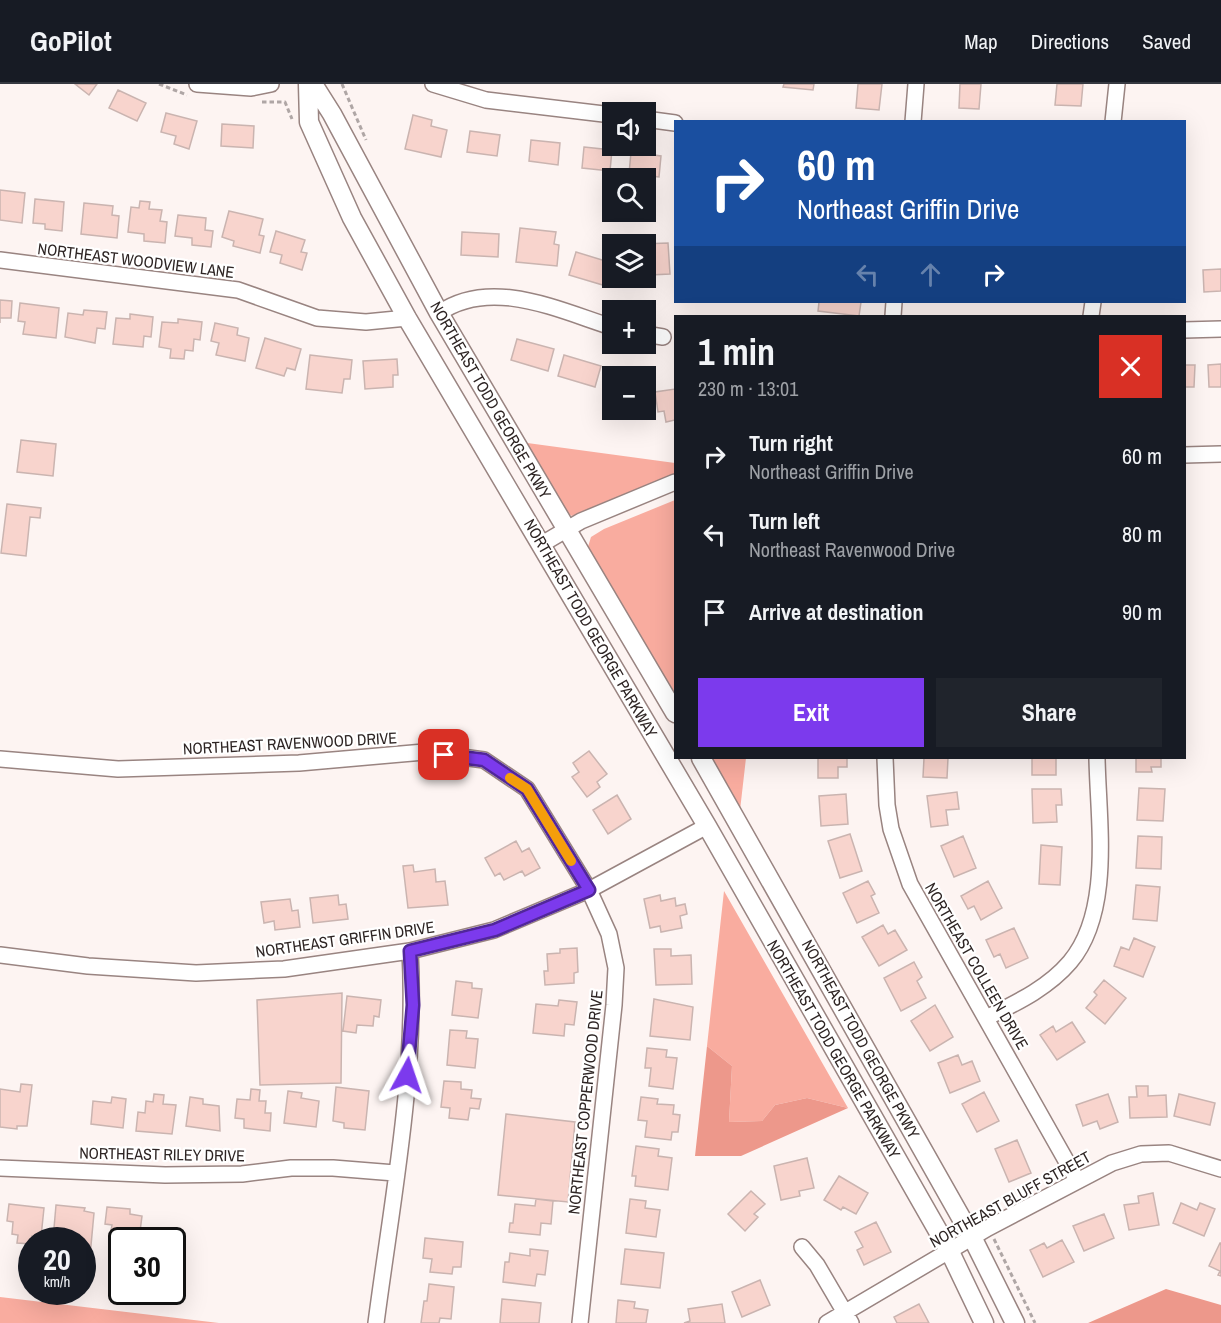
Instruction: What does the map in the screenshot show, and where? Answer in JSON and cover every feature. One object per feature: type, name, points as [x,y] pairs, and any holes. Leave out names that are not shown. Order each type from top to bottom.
[{"type":"main road","name":"NORTHEAST TODD GEORGE PARKWAY","points":[[308,84],[309,122],[352,218],[407,318],[707,826],[950,1252],[984,1323]]},
{"type":"main road","name":"NORTHEAST TODD GEORGE PKWY","points":[[313,84],[332,114],[439,313],[674,711]]},
{"type":"main road","name":"NORTHEAST TODD GEORGE PKWY","points":[[702,759],[972,1237],[1015,1323]]},
{"type":"street","points":[[195,90],[251,88],[271,84]]},
{"type":"street","points":[[433,84],[486,100],[602,114]]},
{"type":"street","points":[[913,120],[916,84]]},
{"type":"street","points":[[1113,120],[1117,84]]},
{"type":"street","points":[[656,120],[674,123]]},
{"type":"street","name":"NORTHEAST WOODVIEW LANE","points":[[0,260],[238,290],[317,318],[366,322],[407,318]]},
{"type":"street","points":[[439,313],[452,304],[471,298],[512,297],[602,324]]},
{"type":"street","points":[[1186,330],[1221,329]]},
{"type":"street","points":[[656,336],[663,337]]},
{"type":"street","points":[[1186,455],[1221,454]]},
{"type":"street","points":[[542,544],[567,529],[674,482]]},
{"type":"street","name":"NORTHEAST RAVENWOOD DRIVE","points":[[0,759],[118,769],[299,763],[424,752],[484,760],[527,789],[589,890]]},
{"type":"street","name":"NORTHEAST COLLEEN DRIVE","points":[[885,759],[886,806],[897,853],[931,923],[1077,1180]]},
{"type":"street","points":[[986,1018],[1030,996],[1070,962],[1092,924],[1100,884],[1097,759]]},
{"type":"street","name":"NORTHEAST GRIFFIN DRIVE","points":[[0,955],[88,966],[196,973],[284,969],[410,951],[495,930],[589,890],[707,826]]},
{"type":"street","name":"NORTHEAST COPPERWOOD DRIVE","points":[[580,1323],[615,1005],[616,968],[609,934],[589,890]]},
{"type":"street","points":[[376,1323],[413,1005],[410,951]]},
{"type":"street","name":"NORTHEAST BLUFF STREET","points":[[827,1323],[848,1318],[972,1237],[1112,1163],[1141,1154],[1169,1153],[1221,1169]]},
{"type":"street","name":"NORTHEAST RILEY DRIVE","points":[[0,1168],[165,1175],[242,1174],[291,1168],[395,1173]]},
{"type":"street","points":[[802,1247],[817,1265],[848,1318]]},
{"type":"path","points":[[159,84],[195,90]]},
{"type":"path","points":[[254,102],[285,102],[293,123]]},
{"type":"shaded area","points":[[520,442],[674,463],[674,475],[572,516],[560,510]]},
{"type":"shaded area","points":[[674,500],[674,707],[587,550],[591,537],[604,529]]},
{"type":"shaded area","points":[[704,759],[746,759],[739,819]]},
{"type":"shaded area","points":[[724,891],[848,1108],[807,1098],[775,1105],[762,1121],[729,1122],[732,1066],[707,1046]]},
{"type":"shaded area","points":[[707,1046],[732,1066],[729,1122],[762,1121],[775,1105],[807,1098],[848,1108],[741,1156],[695,1156]]},
{"type":"shaded area","points":[[1166,1289],[1221,1305],[1221,1323],[1088,1323]]},
{"type":"shaded area","points":[[0,1297],[18,1299],[18,1305],[67,1305],[219,1323],[0,1323]]},
{"type":"building","points":[[75,84],[97,84],[89,95]]},
{"type":"building","points":[[784,84],[814,84],[813,90],[783,87]]},
{"type":"building","points":[[858,84],[882,84],[879,110],[856,108]]},
{"type":"building","points":[[960,84],[981,84],[979,109],[959,108]]},
{"type":"building","points":[[1057,84],[1083,84],[1081,106],[1055,105]]},
{"type":"building","points":[[118,90],[146,103],[137,121],[109,108]]},
{"type":"building","points":[[166,113],[197,121],[189,149],[174,144],[176,136],[161,132]]},
{"type":"building","points":[[413,115],[432,120],[431,126],[447,130],[441,157],[405,149]]},
{"type":"building","points":[[222,124],[254,126],[253,148],[221,146]]},
{"type":"building","points":[[470,131],[500,135],[497,156],[467,152]]},
{"type":"building","points":[[531,140],[560,143],[558,165],[529,161]]},
{"type":"building","points":[[584,147],[602,149],[602,156],[611,156],[610,168],[602,168],[602,170],[582,168]]},
{"type":"building","points":[[631,156],[661,156],[659,177],[656,177],[656,168],[630,168]]},
{"type":"building","points":[[0,190],[25,193],[22,223],[0,220]]},
{"type":"building","points":[[35,199],[64,202],[62,231],[45,229],[45,224],[33,223]]},
{"type":"building","points":[[140,201],[150,202],[149,209],[162,210],[160,221],[167,222],[165,243],[144,241],[144,234],[128,232],[131,207],[139,208]]},
{"type":"building","points":[[84,203],[113,206],[112,215],[119,216],[117,238],[81,234]]},
{"type":"building","points":[[229,211],[263,219],[259,235],[264,236],[260,253],[233,246],[234,241],[222,237]]},
{"type":"building","points":[[178,215],[206,218],[205,230],[213,231],[211,247],[192,245],[192,238],[175,236]]},
{"type":"building","points":[[520,228],[556,232],[554,244],[559,245],[557,266],[516,262]]},
{"type":"building","points":[[276,231],[305,240],[301,252],[307,253],[302,270],[280,263],[282,255],[270,252]]},
{"type":"building","points":[[462,232],[499,234],[498,257],[461,255]]},
{"type":"building","points":[[656,243],[668,243],[670,274],[656,275]]},
{"type":"building","points":[[576,252],[602,260],[602,285],[569,275]]},
{"type":"building","points":[[1221,269],[1221,291],[1204,292],[1203,270]]},
{"type":"building","points":[[0,300],[12,301],[11,318],[0,318]]},
{"type":"building","points":[[20,303],[59,308],[56,338],[23,334],[25,322],[18,321]]},
{"type":"building","points":[[819,303],[861,303],[859,315],[818,311]]},
{"type":"building","points":[[84,310],[107,312],[105,329],[97,328],[95,343],[65,337],[68,313],[83,315]]},
{"type":"building","points":[[130,314],[153,317],[151,337],[144,336],[143,347],[113,344],[116,318],[130,319]]},
{"type":"building","points":[[178,319],[202,322],[200,340],[194,339],[193,351],[185,350],[184,359],[170,358],[171,349],[159,347],[162,322],[178,323]]},
{"type":"building","points":[[215,323],[238,328],[237,335],[249,338],[245,361],[216,355],[219,343],[211,341]]},
{"type":"building","points":[[265,338],[301,349],[295,370],[287,368],[284,376],[256,368]]},
{"type":"building","points":[[517,339],[554,349],[548,371],[511,360]]},
{"type":"building","points":[[310,355],[352,360],[350,379],[344,379],[342,393],[306,389]]},
{"type":"building","points":[[564,355],[601,366],[595,387],[558,376]]},
{"type":"building","points":[[397,359],[398,375],[393,375],[393,387],[365,389],[363,361]]},
{"type":"building","points":[[1221,364],[1221,387],[1209,387],[1208,365]]},
{"type":"building","points":[[1186,365],[1195,365],[1194,387],[1186,387]]},
{"type":"building","points":[[674,389],[674,420],[666,422],[664,411],[658,412],[656,392]]},
{"type":"building","points":[[21,440],[56,444],[53,476],[17,472]]},
{"type":"building","points":[[7,504],[41,508],[40,518],[30,517],[26,556],[1,553]]},
{"type":"building","points":[[589,751],[607,774],[597,782],[600,787],[587,797],[572,777],[579,772],[573,763]]},
{"type":"building","points":[[818,759],[847,759],[847,767],[838,767],[838,778],[818,778]]},
{"type":"building","points":[[924,759],[948,759],[947,778],[923,777]]},
{"type":"building","points":[[1032,759],[1056,759],[1056,775],[1032,775]]},
{"type":"building","points":[[1136,759],[1161,759],[1161,767],[1151,767],[1152,772],[1136,772]]},
{"type":"building","points":[[1139,788],[1165,789],[1163,821],[1137,820]]},
{"type":"building","points":[[1032,789],[1061,789],[1062,805],[1056,805],[1057,822],[1033,823]]},
{"type":"building","points":[[957,792],[959,809],[946,810],[948,825],[931,827],[927,796]]},
{"type":"building","points":[[846,794],[848,824],[821,826],[819,796]]},
{"type":"building","points":[[617,795],[631,819],[608,834],[593,810]]},
{"type":"building","points":[[850,834],[862,871],[840,878],[828,841]]},
{"type":"building","points":[[963,836],[976,868],[954,877],[941,846]]},
{"type":"building","points":[[1138,836],[1162,837],[1161,869],[1136,868]]},
{"type":"building","points":[[516,841],[522,852],[529,848],[540,868],[525,876],[522,871],[504,880],[500,873],[495,876],[485,858]]},
{"type":"building","points":[[1041,845],[1062,847],[1060,885],[1039,884]]},
{"type":"building","points":[[413,865],[414,872],[435,869],[436,882],[445,881],[448,905],[408,908],[403,866]]},
{"type":"building","points":[[868,881],[875,894],[871,896],[879,913],[857,923],[843,893]]},
{"type":"building","points":[[988,881],[1002,908],[981,920],[974,906],[968,909],[961,896]]},
{"type":"building","points":[[1136,885],[1160,887],[1157,921],[1133,919]]},
{"type":"building","points":[[338,895],[339,905],[346,904],[348,919],[313,923],[310,898]]},
{"type":"building","points":[[660,895],[661,901],[675,898],[676,906],[685,904],[687,914],[680,916],[682,928],[661,932],[660,926],[650,928],[644,899]]},
{"type":"building","points":[[290,899],[292,911],[298,910],[300,927],[275,930],[274,921],[264,923],[261,902]]},
{"type":"building","points":[[883,925],[888,934],[895,930],[907,950],[879,966],[862,937]]},
{"type":"building","points":[[1014,928],[1028,958],[1006,968],[1000,954],[994,957],[986,940]]},
{"type":"building","points":[[1134,938],[1155,947],[1143,977],[1114,966],[1121,947],[1129,950]]},
{"type":"building","points":[[577,948],[578,972],[574,973],[574,983],[545,985],[544,971],[548,971],[547,954],[560,953],[560,949]]},
{"type":"building","points":[[654,949],[671,949],[671,956],[691,955],[692,984],[656,985]]},
{"type":"building","points":[[914,962],[922,977],[917,981],[926,998],[901,1011],[884,978]]},
{"type":"building","points":[[1104,980],[1126,998],[1105,1024],[1086,1008],[1097,995],[1094,992]]},
{"type":"building","points":[[456,981],[472,983],[472,988],[482,989],[478,1018],[452,1015]]},
{"type":"building","points":[[342,993],[341,1083],[260,1085],[257,1000]]},
{"type":"building","points":[[347,996],[381,1000],[379,1017],[374,1016],[373,1026],[357,1025],[356,1033],[343,1031]]},
{"type":"building","points":[[654,999],[693,1007],[690,1040],[650,1036]]},
{"type":"building","points":[[559,1000],[577,1002],[574,1025],[565,1024],[564,1036],[533,1033],[536,1004],[558,1006]]},
{"type":"building","points":[[935,1005],[953,1037],[930,1051],[911,1021]]},
{"type":"building","points":[[1072,1022],[1085,1042],[1057,1060],[1040,1035],[1053,1026],[1056,1032]]},
{"type":"building","points":[[450,1030],[467,1031],[466,1038],[478,1039],[475,1068],[447,1065]]},
{"type":"building","points":[[647,1048],[667,1050],[666,1057],[677,1058],[673,1089],[649,1086],[651,1068],[645,1068]]},
{"type":"building","points":[[958,1055],[962,1065],[972,1061],[980,1081],[950,1093],[938,1063]]},
{"type":"building","points":[[444,1081],[461,1082],[461,1089],[472,1090],[471,1098],[481,1099],[479,1109],[470,1108],[468,1120],[449,1118],[450,1108],[441,1107]]},
{"type":"building","points":[[21,1084],[32,1085],[27,1126],[17,1126],[17,1129],[0,1127],[0,1089],[20,1092]]},
{"type":"building","points":[[1136,1086],[1148,1086],[1148,1096],[1166,1095],[1167,1117],[1130,1118],[1129,1097],[1137,1097]]},
{"type":"building","points":[[336,1087],[369,1091],[365,1130],[344,1128],[344,1123],[333,1121]]},
{"type":"building","points":[[251,1089],[260,1090],[259,1101],[266,1101],[265,1113],[271,1113],[270,1131],[244,1128],[244,1119],[235,1118],[237,1099],[250,1100]]},
{"type":"building","points":[[288,1091],[302,1093],[301,1098],[319,1101],[316,1127],[284,1123]]},
{"type":"building","points":[[984,1092],[999,1121],[977,1132],[962,1104]]},
{"type":"building","points":[[154,1094],[164,1095],[163,1104],[176,1105],[172,1134],[136,1131],[138,1112],[145,1113],[146,1101],[153,1102]]},
{"type":"building","points":[[1108,1094],[1118,1122],[1100,1129],[1097,1121],[1083,1126],[1076,1105]]},
{"type":"building","points":[[1179,1094],[1215,1103],[1210,1125],[1174,1116]]},
{"type":"building","points":[[112,1097],[126,1099],[123,1128],[91,1124],[93,1101],[111,1103]]},
{"type":"building","points":[[190,1097],[203,1099],[203,1104],[219,1106],[220,1131],[186,1126]]},
{"type":"building","points":[[641,1097],[658,1099],[657,1104],[674,1105],[673,1114],[680,1115],[678,1132],[672,1132],[671,1140],[645,1137],[647,1121],[638,1120]]},
{"type":"building","points":[[506,1114],[575,1122],[568,1202],[498,1195]]},
{"type":"building","points":[[1017,1140],[1031,1173],[1009,1182],[995,1149]]},
{"type":"building","points":[[636,1146],[659,1149],[658,1156],[672,1158],[668,1190],[635,1186],[636,1176],[632,1176]]},
{"type":"building","points":[[807,1158],[814,1188],[799,1191],[800,1196],[781,1200],[774,1166]]},
{"type":"building","points":[[839,1176],[868,1193],[856,1214],[843,1207],[841,1210],[824,1200]]},
{"type":"building","points":[[751,1191],[765,1204],[754,1214],[758,1217],[745,1231],[728,1214]]},
{"type":"building","points":[[1153,1193],[1159,1225],[1129,1230],[1124,1205],[1139,1203],[1138,1196]]},
{"type":"building","points":[[536,1199],[553,1201],[551,1224],[541,1223],[540,1235],[509,1232],[510,1223],[513,1223],[515,1204],[535,1206]]},
{"type":"building","points":[[630,1199],[646,1201],[645,1208],[660,1210],[656,1237],[626,1233]]},
{"type":"building","points":[[1181,1203],[1197,1210],[1200,1203],[1215,1209],[1204,1236],[1173,1223]]},
{"type":"building","points":[[9,1204],[44,1208],[42,1227],[18,1227],[18,1235],[12,1234],[13,1222],[7,1221]]},
{"type":"building","points":[[56,1205],[85,1208],[84,1211],[94,1213],[93,1227],[54,1227]]},
{"type":"building","points":[[107,1207],[130,1209],[130,1214],[142,1216],[141,1227],[112,1227],[112,1225],[105,1224]]},
{"type":"building","points":[[1104,1214],[1114,1238],[1084,1251],[1073,1226]]},
{"type":"building","points":[[876,1222],[891,1252],[864,1265],[857,1250],[863,1247],[855,1232]]},
{"type":"building","points":[[425,1238],[463,1242],[461,1267],[453,1267],[452,1274],[430,1272],[432,1259],[423,1258]]},
{"type":"building","points":[[1062,1240],[1074,1262],[1043,1277],[1030,1250],[1044,1243],[1047,1248]]},
{"type":"building","points":[[1220,1243],[1221,1276],[1218,1275],[1220,1271],[1209,1266]]},
{"type":"building","points":[[530,1249],[548,1251],[545,1275],[537,1274],[535,1286],[503,1282],[505,1262],[509,1262],[510,1253],[530,1256]]},
{"type":"building","points":[[625,1249],[664,1253],[660,1288],[621,1284]]},
{"type":"building","points":[[760,1280],[770,1305],[742,1317],[732,1292]]},
{"type":"building","points":[[429,1284],[454,1287],[451,1319],[440,1318],[439,1323],[421,1323]]},
{"type":"building","points":[[502,1299],[541,1303],[539,1323],[500,1323]]},
{"type":"building","points":[[618,1300],[635,1302],[634,1308],[648,1310],[646,1323],[616,1323]]},
{"type":"building","points":[[722,1304],[725,1323],[684,1323],[690,1321],[688,1309]]},
{"type":"building","points":[[919,1304],[929,1323],[897,1323],[894,1317]]},
{"type":"slow traffic","points":[[510,778],[527,789],[571,861]]},
{"type":"route","points":[[407,1075],[413,1005],[410,951],[495,930],[589,890],[527,789],[484,760],[444,755]]}]
